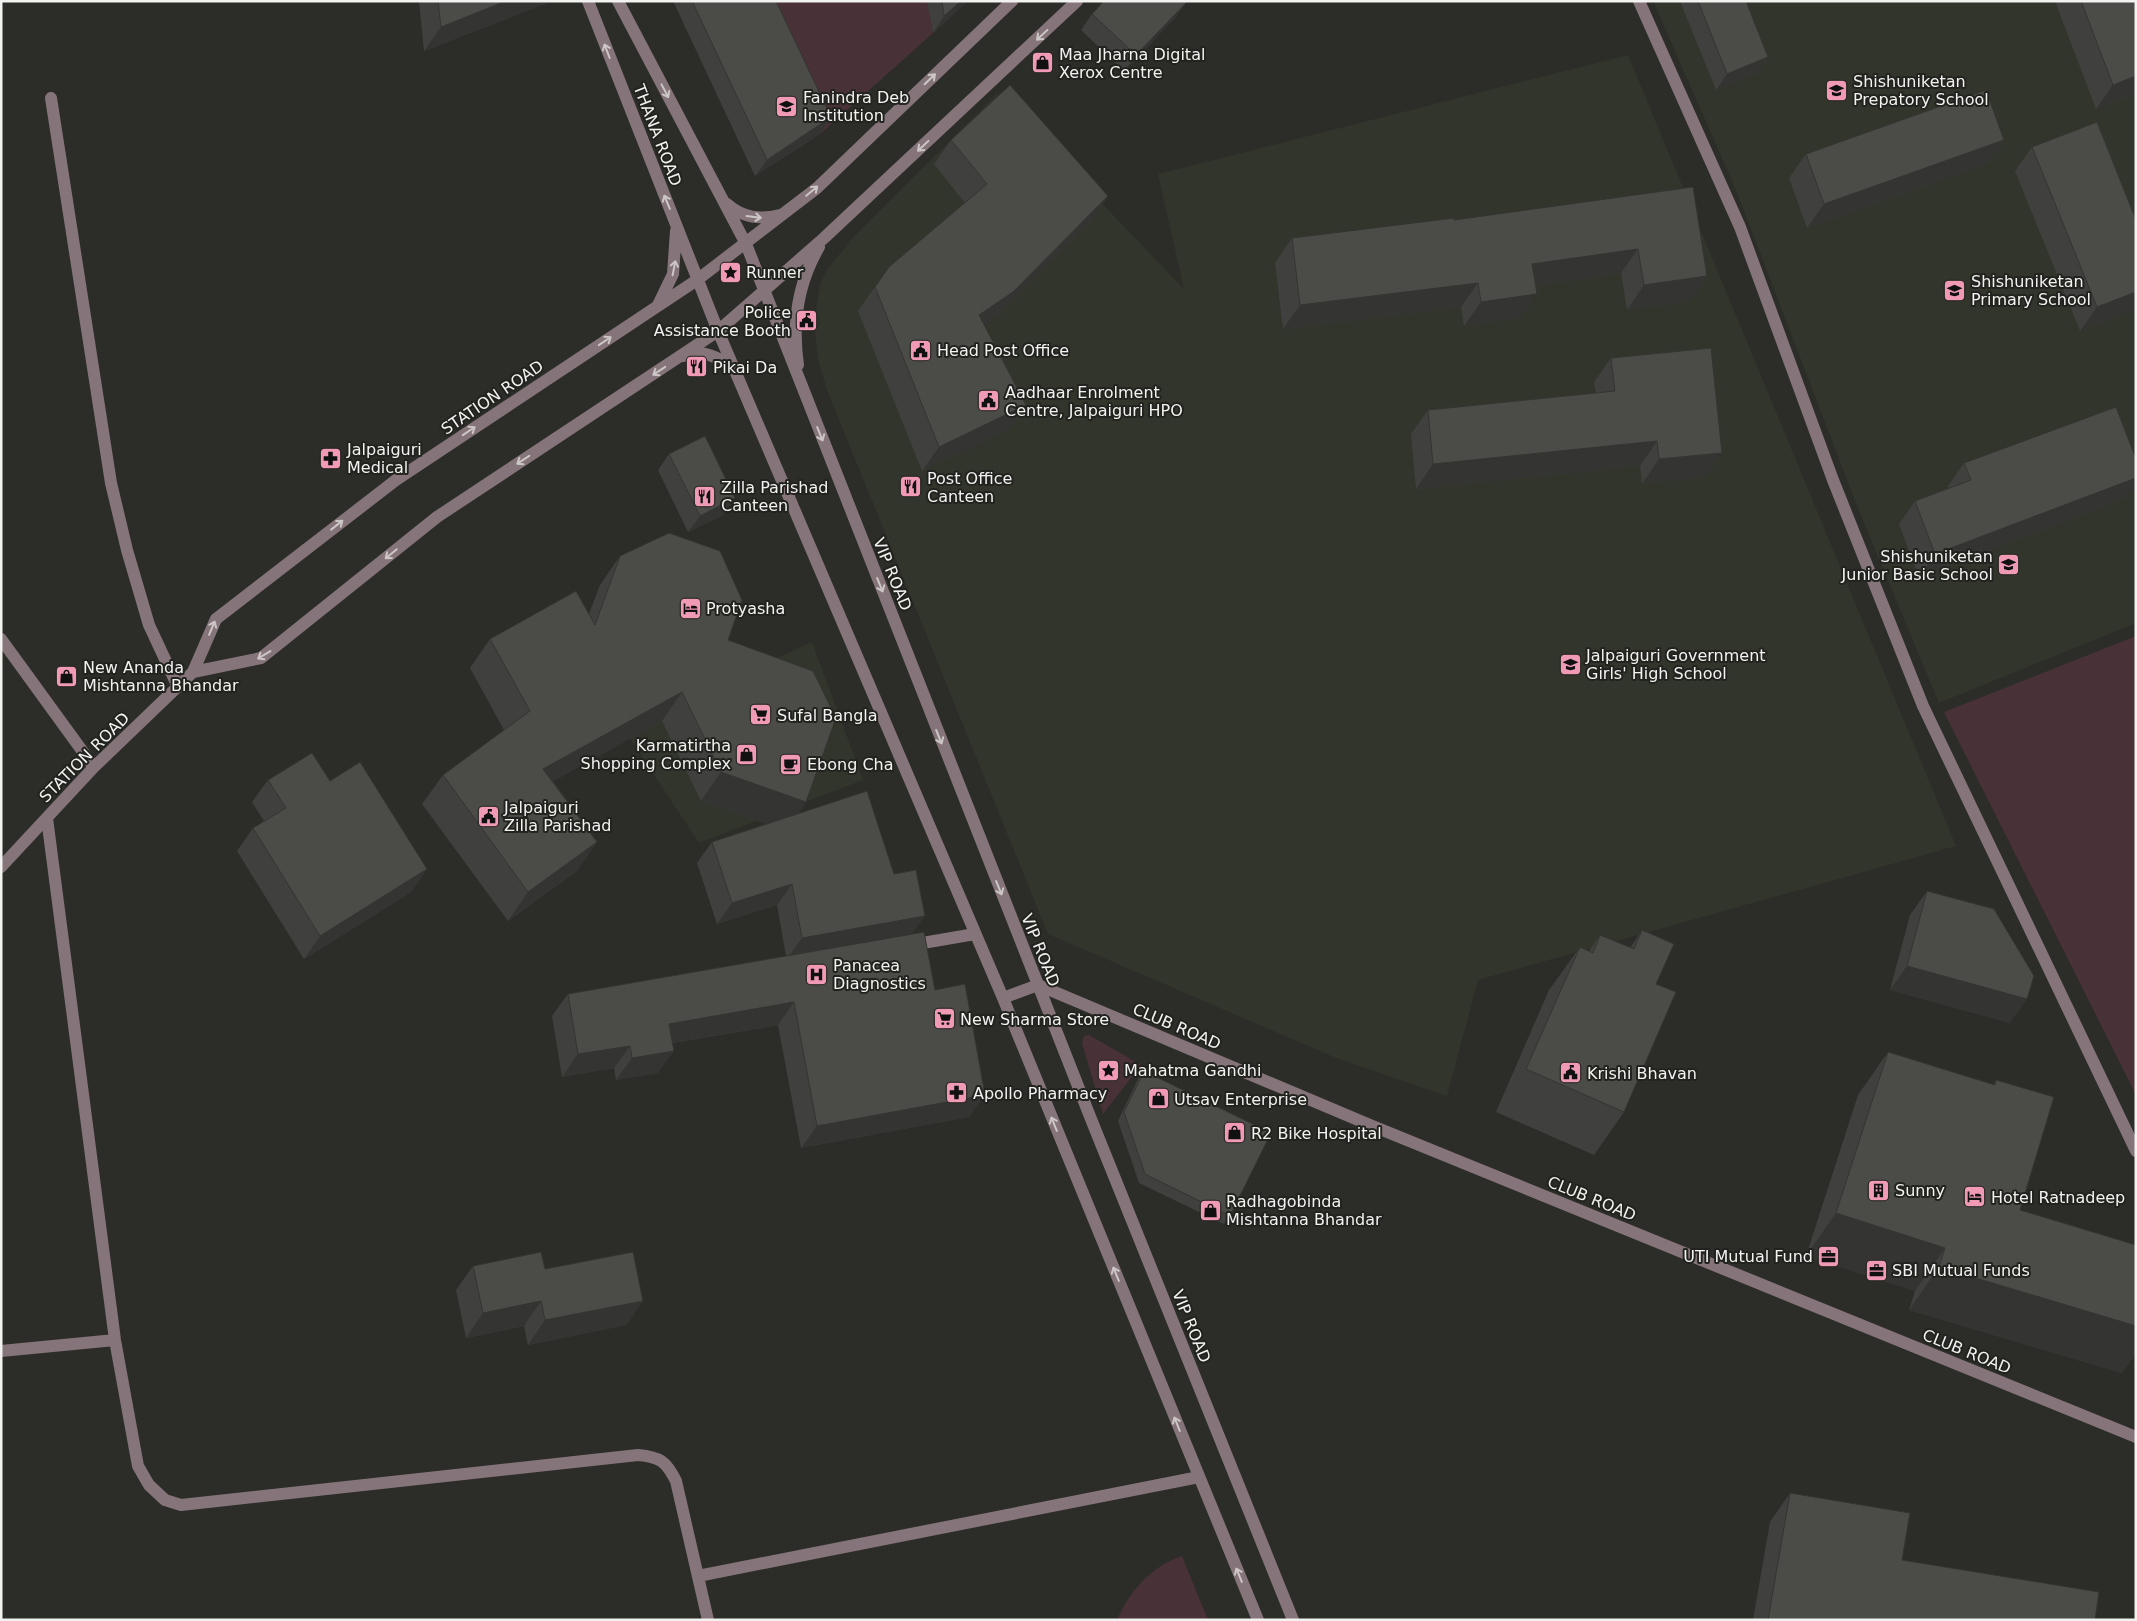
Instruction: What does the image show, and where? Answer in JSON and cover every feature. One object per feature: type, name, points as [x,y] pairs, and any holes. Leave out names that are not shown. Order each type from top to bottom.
[{"type":"street","name":"THANA ROAD","points":[[588,1],[718,332]]},
{"type":"street","name":"THANA ROAD","points":[[618,1],[746,244],[763,292]]},
{"type":"street","points":[[720,193],[733,209],[752,218],[770,218],[781,215],[794,207],[829,176],[1012,1]]},
{"type":"street","points":[[193,672],[261,658],[437,517],[718,332],[824,238],[1077,1]]},
{"type":"street","points":[[1639,1],[1740,227],[1833,480],[1918,696],[2136,1151]]},
{"type":"street","points":[[51,98],[111,483],[127,550],[150,625],[178,686]]},
{"type":"street","name":"STATION ROAD","points":[[1,867],[94,766],[193,672],[216,619],[396,480],[697,280],[794,207]]},
{"type":"street","points":[[657,307],[673,274],[676,226]]},
{"type":"street","points":[[811,412],[800,379],[795,345],[796,310],[811,261],[824,238]]},
{"type":"street","name":"VIP ROAD","points":[[763,292],[1293,1620]]},
{"type":"street","points":[[718,332],[1003,998],[1258,1620]]},
{"type":"street","points":[[675,360],[697,353],[716,357],[724,361],[735,372]]},
{"type":"street","points":[[1,639],[94,766]]},
{"type":"street","points":[[47,818],[115,1340],[138,1466],[150,1485],[165,1500],[181,1505],[638,1455],[656,1457],[669,1467],[676,1481],[708,1620]]},
{"type":"street","points":[[899,947],[975,934]]},
{"type":"street","points":[[1003,998],[1038,985]]},
{"type":"street","name":"CLUB ROAD","points":[[1038,985],[1387,1132],[2136,1437]]},
{"type":"street","points":[[1,1351],[115,1340]]},
{"type":"street","points":[[698,1576],[1199,1477]]},
{"type":"shaded area","points":[[757,1],[927,1],[933,33],[820,134]]},
{"type":"shaded area","points":[[1653,1],[2136,1],[2136,623],[1939,703],[1857,506],[1736,190]]},
{"type":"shaded area","name":"Jalpaiguri Government Girls' High School","points":[[1628,55],[1956,846],[1478,980],[1447,1096],[1336,1058],[1048,934],[827,390],[818,360],[815,331],[820,284],[829,267],[851,240],[997,94],[1184,289],[1158,174]]},
{"type":"shaded area","points":[[2136,636],[2136,1095],[1944,712]]},
{"type":"shaded area","name":"Karmatirtha Shopping Complex","points":[[812,642],[863,780],[699,843],[623,728]]},
{"type":"shaded area","points":[[1089,1035],[1141,1065],[1103,1114],[1082,1043],[1084,1036]]},
{"type":"shaded area","points":[[1182,1556],[1208,1620],[1117,1620],[1128,1599],[1143,1580],[1161,1566]]},
{"type":"building","points":[[438,1],[506,1],[441,27]]},
{"type":"building","points":[[692,1],[776,1],[831,117],[767,160]]},
{"type":"building","points":[[942,1],[961,1],[944,16]]},
{"type":"building","points":[[1104,1],[1184,1],[1186,3],[1136,55],[1092,14]]},
{"type":"building","points":[[1698,1],[1746,1],[1768,57],[1727,74]]},
{"type":"building","points":[[2081,1],[2136,1],[2136,76],[2113,85]]},
{"type":"building","points":[[1010,85],[1108,196],[1013,292],[979,315],[1026,405],[939,447],[875,287],[889,267],[987,184],[951,140]]},
{"type":"building","points":[[1986,90],[2004,140],[1824,204],[1806,154]]},
{"type":"building","points":[[2097,122],[2136,220],[2136,292],[2097,307],[2032,147]]},
{"type":"building","points":[[1693,187],[1707,276],[1644,285],[1638,249],[1532,264],[1537,294],[1481,302],[1478,283],[1300,305],[1292,238],[1454,218],[1454,220]]},
{"type":"building","points":[[1711,348],[1722,453],[1659,459],[1657,441],[1433,464],[1428,410],[1615,391],[1611,358]]},
{"type":"building","points":[[2116,407],[2136,459],[2136,478],[1935,554],[1915,501],[1971,480],[1964,463]]},
{"type":"building","points":[[705,436],[735,498],[700,516],[669,454]]},
{"type":"building","points":[[669,533],[720,551],[742,600],[728,640],[813,671],[836,718],[806,802],[721,772],[682,692],[543,769],[597,842],[528,892],[443,775],[530,711],[490,639],[576,591],[595,625],[620,556]]},
{"type":"building","points":[[312,753],[330,781],[360,762],[427,869],[320,936],[253,828],[286,808],[268,780]]},
{"type":"building","points":[[867,791],[894,874],[916,870],[925,916],[802,938],[792,884],[732,903],[712,842]]},
{"type":"building","points":[[1927,891],[1994,909],[2034,976],[2027,999],[1907,966]]},
{"type":"building","points":[[1642,930],[1674,944],[1656,984],[1676,992],[1624,1112],[1526,1069],[1580,947],[1593,953],[1600,935],[1634,949]]},
{"type":"building","points":[[924,932],[935,990],[965,984],[985,1095],[817,1126],[794,1002],[669,1024],[674,1051],[632,1058],[630,1046],[578,1054],[568,994]]},
{"type":"building","points":[[1888,1052],[1995,1085],[1996,1080],[2054,1097],[2020,1210],[2136,1245],[2136,1326],[1939,1267],[1945,1248],[1836,1213]]},
{"type":"building","points":[[1144,1071],[1271,1133],[1230,1216],[1145,1174],[1124,1112]]},
{"type":"building","points":[[541,1252],[545,1269],[633,1252],[643,1301],[545,1320],[541,1301],[483,1313],[473,1266]]},
{"type":"building","points":[[1790,1493],[1910,1513],[1902,1560],[2099,1592],[2095,1620],[1768,1620]]},
{"type":"place","name":"Maa Jharna Digital Xerox Centre","points":[[1043,63]]},
{"type":"place","name":"Shishuniketan Prepatory School","points":[[1837,90]]},
{"type":"place","name":"Fanindra Deb Institution","points":[[787,106]]},
{"type":"place","name":"Runner","points":[[730,272]]},
{"type":"place","name":"Shishuniketan Primary School","points":[[1955,290]]},
{"type":"place","name":"Police Assistance Booth","points":[[807,321]]},
{"type":"place","name":"Head Post Office","points":[[921,350]]},
{"type":"place","name":"Pikai Da","points":[[697,367]]},
{"type":"place","name":"Aadhaar Enrolment Centre, Jalpaiguri HPO","points":[[989,401]]},
{"type":"place","name":"Jalpaiguri Medical","points":[[331,458]]},
{"type":"place","name":"Post Office Canteen","points":[[911,487]]},
{"type":"place","name":"Zilla Parishad Canteen","points":[[705,496]]},
{"type":"place","name":"Shishuniketan Junior Basic School","points":[[2009,565]]},
{"type":"place","name":"Protyasha","points":[[690,608]]},
{"type":"place","name":"Jalpaiguri Government Girls' High School","points":[[1570,664]]},
{"type":"place","name":"New Ananda Mishtanna Bhandar","points":[[67,676]]},
{"type":"place","name":"Sufal Bangla","points":[[761,715]]},
{"type":"place","name":"Karmatirtha Shopping Complex","points":[[747,754]]},
{"type":"place","name":"Ebong Cha","points":[[791,764]]},
{"type":"place","name":"Jalpaiguri Zilla Parishad","points":[[488,816]]},
{"type":"place","name":"Panacea Diagnostics","points":[[817,974]]},
{"type":"place","name":"New Sharma Store","points":[[944,1019]]},
{"type":"place","name":"Mahatma Gandhi","points":[[1108,1070]]},
{"type":"place","name":"Krishi Bhavan","points":[[1571,1073]]},
{"type":"place","name":"Apollo Pharmacy","points":[[957,1093]]},
{"type":"place","name":"Utsav Enterprise","points":[[1158,1099]]},
{"type":"place","name":"R2 Bike Hospital","points":[[1235,1133]]},
{"type":"place","name":"Sunny","points":[[1879,1190]]},
{"type":"place","name":"Hotel Ratnadeep","points":[[1975,1197]]},
{"type":"place","name":"Radhagobinda Mishtanna Bhandar","points":[[1210,1210]]},
{"type":"place","name":"UTI Mutual Fund","points":[[1829,1256]]},
{"type":"place","name":"SBI Mutual Funds","points":[[1876,1270]]}]
